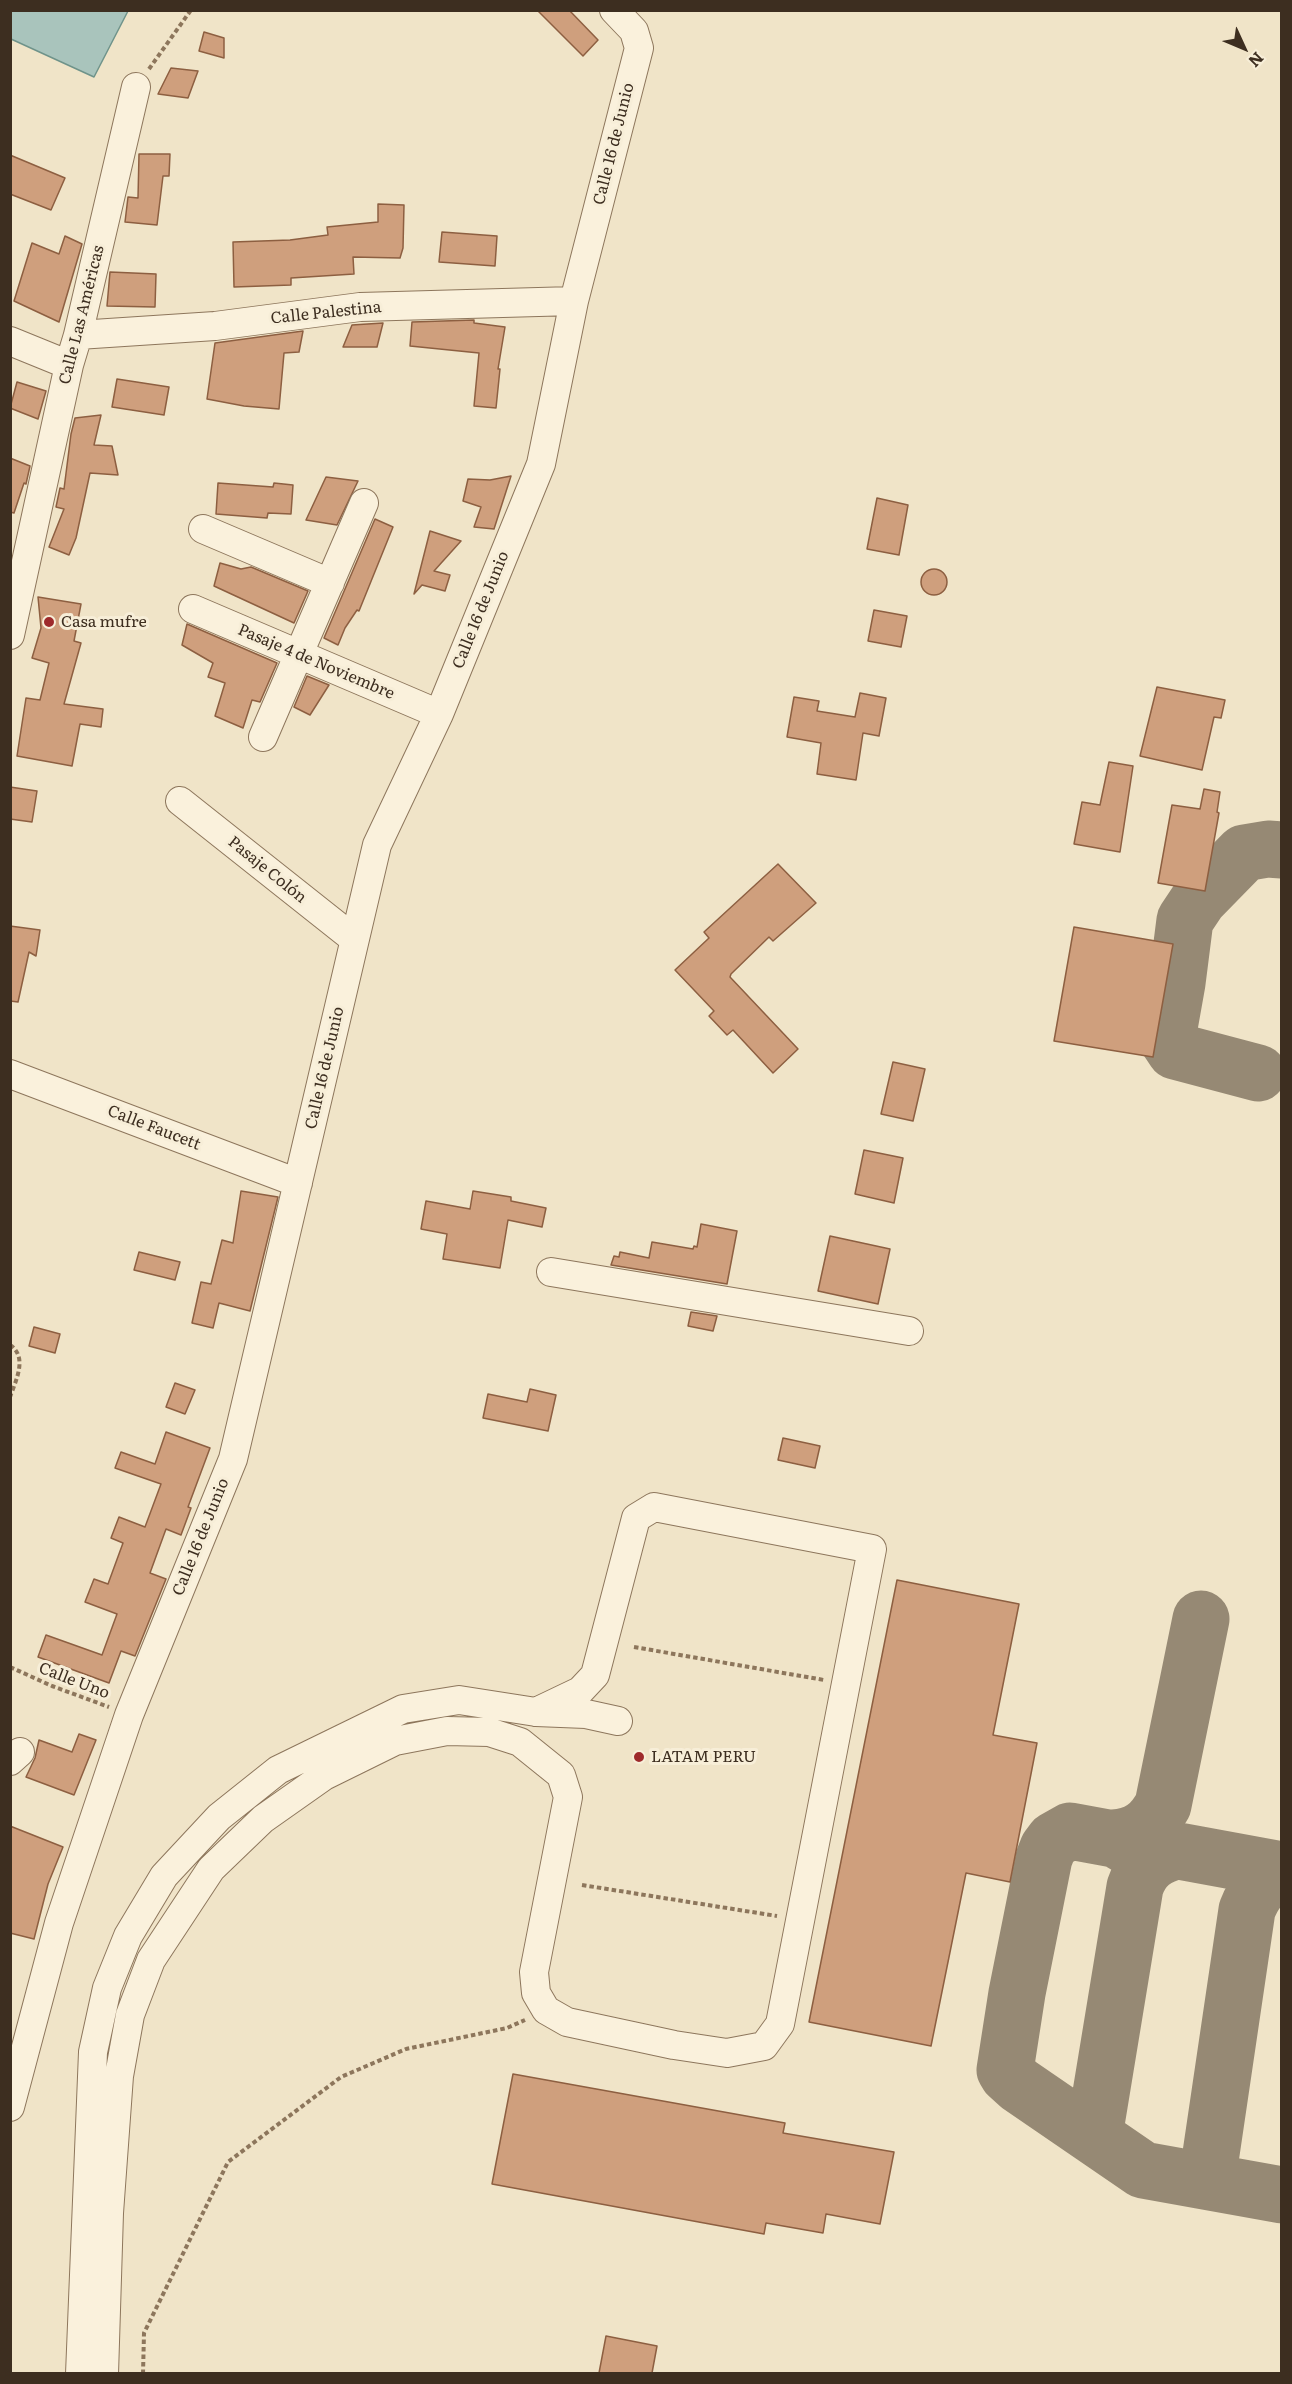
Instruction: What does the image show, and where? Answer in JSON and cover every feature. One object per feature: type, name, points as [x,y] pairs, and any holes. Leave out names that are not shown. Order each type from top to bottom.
[{"type":"street","name":"Calle 16 de Junio","points":[[10,2107],[59,1923],[129,1715],[233,1459],[378,845],[439,714],[541,464],[574,302],[639,48],[634,31],[614,10]]},
{"type":"street","name":"Calle Las Américas","points":[[10,635],[69,365],[136,87]]},
{"type":"street","name":"Calle Palestina","points":[[78,335],[215,326],[360,307],[574,302]]},
{"type":"street","points":[[10,341],[69,365]]},
{"type":"street","points":[[263,738],[364,503]]},
{"type":"street","points":[[202,529],[330,583]]},
{"type":"street","name":"Pasaje 4 de Noviembre","points":[[193,609],[439,714]]},
{"type":"street","name":"Pasaje Colón","points":[[180,801],[354,939]]},
{"type":"street","name":"Calle Faucett","points":[[10,1074],[298,1183]]},
{"type":"street","points":[[551,1272],[909,1331]]},
{"type":"street","points":[[104,2373],[109,2213],[118,2076],[130,2015],[151,1960],[211,1869],[263,1819],[324,1776],[395,1741],[447,1731],[489,1732],[520,1743],[561,1775],[568,1797],[534,1972],[536,1993],[546,2010],[567,2022],[674,2045],[727,2053],[764,2046],[780,2024],[872,1549],[654,1507],[636,1518],[595,1675],[580,1691],[536,1712]]},
{"type":"street","points":[[80,2373],[93,2052],[107,1988],[128,1936],[164,1876],[219,1817],[278,1770],[403,1709],[459,1700],[536,1712],[586,1714],[618,1721]]},
{"type":"path","points":[[136,87],[191,10]]},
{"type":"path","points":[[10,1345],[19,1352],[20,1360],[10,1397]]},
{"type":"path","points":[[634,1647],[845,1684]]},
{"type":"path","name":"Calle Uno","points":[[10,1667],[52,1686],[129,1715]]},
{"type":"path","points":[[582,1885],[799,1920]]},
{"type":"path","points":[[143,2373],[144,2333],[228,2162],[341,2077],[406,2049],[507,2028],[546,2010]]},
{"type":"water","points":[[11,10],[128,11],[94,77],[11,39]]},
{"type":"building","points":[[537,10],[569,10],[598,40],[583,56]]},
{"type":"building","points":[[204,32],[224,38],[224,58],[199,51]]},
{"type":"building","points":[[171,68],[198,71],[188,98],[158,94]]},
{"type":"building","points":[[139,154],[170,154],[169,176],[163,176],[157,225],[125,222],[128,197],[138,198]]},
{"type":"building","points":[[10,155],[65,178],[51,210],[10,194]]},
{"type":"building","points":[[378,204],[404,205],[403,248],[400,258],[353,257],[354,274],[291,278],[291,285],[234,287],[233,242],[290,240],[328,235],[327,227],[378,222]]},
{"type":"building","points":[[442,232],[497,236],[495,266],[439,262]]},
{"type":"building","points":[[65,236],[82,244],[59,322],[14,301],[32,243],[59,254]]},
{"type":"building","points":[[110,272],[156,274],[155,307],[107,306]]},
{"type":"building","points":[[474,320],[474,323],[505,327],[498,369],[500,369],[496,408],[474,406],[479,353],[410,346],[412,322]]},
{"type":"building","points":[[383,323],[377,347],[343,347],[352,325]]},
{"type":"building","points":[[303,331],[299,352],[284,353],[279,409],[244,406],[207,399],[215,343]]},
{"type":"building","points":[[117,379],[169,387],[164,415],[112,407]]},
{"type":"building","points":[[17,382],[46,391],[38,419],[10,408]]},
{"type":"building","points":[[101,415],[94,445],[112,446],[118,475],[90,473],[76,538],[69,555],[49,547],[64,509],[56,507],[60,488],[64,489],[71,434],[75,418]]},
{"type":"building","points":[[10,458],[30,466],[26,484],[24,483],[14,513],[10,512]]},
{"type":"building","points":[[511,476],[494,529],[474,527],[481,507],[463,501],[468,479],[490,480]]},
{"type":"building","points":[[326,477],[358,481],[337,525],[306,520]]},
{"type":"building","points":[[218,483],[273,487],[274,483],[293,485],[291,514],[268,513],[267,518],[216,514]]},
{"type":"building","points":[[877,498],[908,505],[899,555],[867,549]]},
{"type":"building","points":[[375,519],[393,527],[359,611],[357,610],[345,628],[338,645],[324,638]]},
{"type":"building","points":[[430,531],[461,541],[434,571],[450,575],[445,591],[422,585],[414,594]]},
{"type":"building","points":[[220,563],[241,569],[251,567],[308,591],[294,623],[214,586]]},
{"type":"building","points":[[934,569],[944,572],[947,582],[944,592],[934,595],[924,592],[921,582],[924,572]]},
{"type":"building","points":[[38,597],[81,604],[74,641],[81,643],[64,704],[103,709],[101,727],[80,724],[72,766],[17,756],[26,698],[40,700],[49,663],[32,658],[41,628]]},
{"type":"building","points":[[874,610],[907,616],[901,647],[868,641]]},
{"type":"building","points":[[187,624],[277,663],[260,702],[252,700],[243,728],[215,716],[225,683],[208,677],[213,663],[182,645]]},
{"type":"building","points":[[307,676],[329,685],[310,715],[294,707]]},
{"type":"building","points":[[1157,687],[1225,700],[1221,718],[1214,717],[1202,770],[1140,756]]},
{"type":"building","points":[[860,693],[886,698],[879,736],[863,733],[856,780],[817,774],[821,743],[787,737],[794,697],[819,701],[817,711],[855,717]]},
{"type":"building","points":[[1109,762],[1133,766],[1120,852],[1074,844],[1082,802],[1100,805]]},
{"type":"building","points":[[10,787],[37,791],[32,822],[10,819]]},
{"type":"building","points":[[1204,789],[1220,792],[1217,812],[1219,813],[1205,891],[1158,883],[1172,805],[1200,809]]},
{"type":"building","points":[[778,864],[816,903],[773,941],[769,937],[730,977],[798,1049],[773,1073],[733,1030],[727,1035],[709,1016],[714,1011],[675,970],[709,938],[704,932]]},
{"type":"building","points":[[10,926],[40,930],[36,956],[29,952],[18,1002],[10,1001]]},
{"type":"building","points":[[1074,927],[1173,944],[1153,1057],[1054,1041]]},
{"type":"building","points":[[893,1062],[925,1069],[913,1121],[881,1114]]},
{"type":"building","points":[[864,1150],[903,1158],[894,1203],[855,1194]]},
{"type":"building","points":[[241,1191],[278,1197],[250,1311],[219,1303],[213,1328],[192,1323],[201,1282],[211,1284],[222,1240],[233,1243]]},
{"type":"building","points":[[473,1191],[511,1197],[511,1201],[546,1208],[542,1227],[508,1220],[500,1268],[443,1259],[447,1234],[421,1229],[426,1201],[470,1209]]},
{"type":"building","points":[[701,1224],[737,1231],[727,1284],[611,1265],[614,1256],[619,1257],[620,1252],[649,1258],[652,1242],[693,1249],[694,1246],[697,1247]]},
{"type":"building","points":[[830,1236],[890,1249],[878,1304],[818,1291]]},
{"type":"building","points":[[139,1252],[180,1262],[175,1280],[134,1270]]},
{"type":"building","points":[[691,1312],[717,1316],[713,1331],[688,1326]]},
{"type":"building","points":[[34,1327],[60,1334],[55,1353],[29,1346]]},
{"type":"building","points":[[175,1383],[195,1390],[185,1414],[166,1407]]},
{"type":"building","points":[[530,1389],[556,1395],[548,1431],[483,1418],[488,1394],[527,1402]]},
{"type":"building","points":[[166,1432],[210,1448],[188,1507],[191,1508],[181,1535],[166,1529],[150,1573],[166,1579],[135,1656],[121,1651],[109,1683],[38,1657],[46,1635],[102,1655],[117,1614],[85,1602],[94,1579],[108,1584],[123,1543],[111,1538],[119,1517],[145,1527],[161,1484],[115,1468],[121,1452],[155,1464]]},
{"type":"building","points":[[783,1438],[820,1446],[815,1468],[778,1460]]},
{"type":"building","points":[[897,1580],[1019,1604],[993,1735],[1037,1743],[1010,1882],[966,1873],[931,2046],[809,2022]]},
{"type":"building","points":[[79,1734],[96,1740],[74,1795],[26,1777],[35,1758],[39,1740],[72,1752]]},
{"type":"building","points":[[10,1826],[63,1847],[48,1884],[34,1939],[10,1933]]},
{"type":"building","points":[[513,2074],[785,2123],[783,2133],[894,2152],[880,2224],[826,2214],[823,2233],[766,2223],[764,2234],[492,2184]]},
{"type":"building","points":[[606,2336],[657,2346],[652,2373],[599,2373]]},
{"type":"taxiway","points":[[1258,1073],[1175,1051],[1167,1039],[1185,920],[1199,899],[1244,853],[1268,849],[1282,850]]},
{"type":"taxiway","points":[[1129,1847],[1114,1838],[1130,1835],[1143,1829],[1154,1819],[1163,1805],[1201,1619]]},
{"type":"taxiway","points":[[1282,1870],[1070,1831],[1054,1840],[1044,1858],[1017,1993],[1005,2070],[1019,2085],[1143,2170],[1282,2195]]},
{"type":"taxiway","points":[[1094,2136],[1135,1887],[1142,1873],[1151,1863],[1176,1851]]},
{"type":"taxiway","points":[[1207,2181],[1247,1910],[1260,1888],[1269,1880],[1282,1874]]},
{"type":"place","name":"Casa mufre","points":[[49,622]]},
{"type":"place","name":"LATAM PERU","points":[[639,1757]]}]
